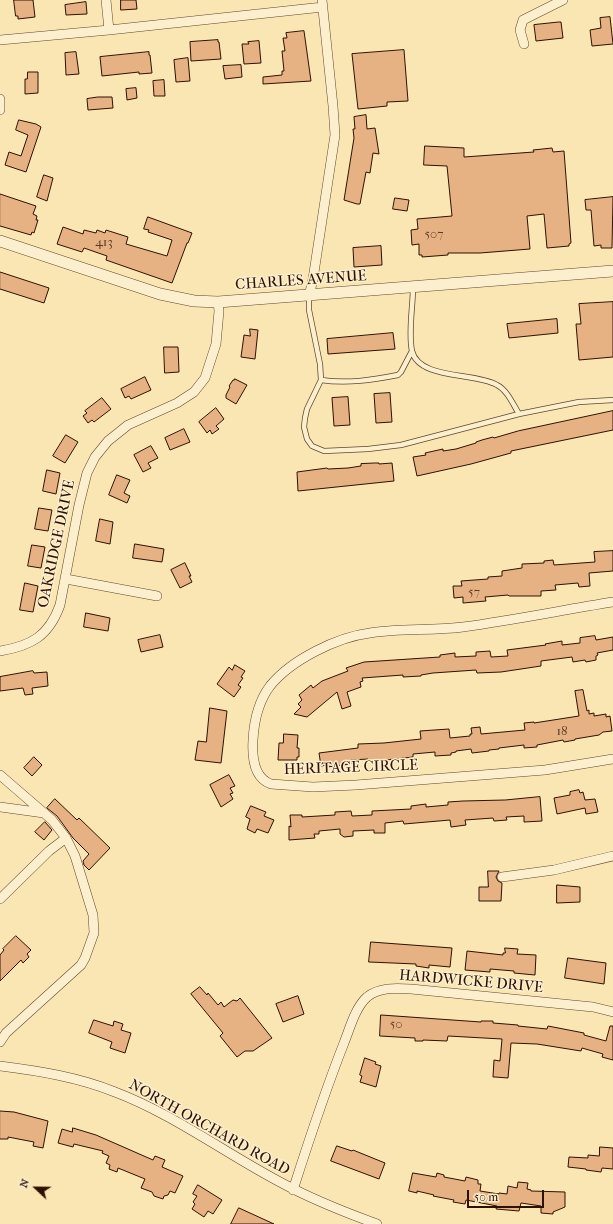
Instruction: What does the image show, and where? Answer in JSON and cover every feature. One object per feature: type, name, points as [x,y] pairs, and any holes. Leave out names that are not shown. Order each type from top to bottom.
[{"type":"street","points":[[106,0],[109,30]]},
{"type":"street","points":[[524,44],[520,30],[523,20],[563,0]]},
{"type":"street","points":[[0,40],[109,30],[322,3],[335,135],[309,296]]},
{"type":"street","points":[[0,100],[0,110]]},
{"type":"street","name":"CHARLES AVENUE","points":[[0,240],[160,294],[194,301],[218,302],[309,296],[613,271]]},
{"type":"street","name":"OAKRIDGE DRIVE","points":[[0,651],[15,648],[34,641],[51,627],[60,605],[79,505],[87,473],[95,457],[108,441],[128,425],[177,403],[194,392],[205,378],[216,344],[219,311],[218,302]]},
{"type":"street","points":[[66,579],[157,596]]},
{"type":"street","name":"HERITAGE CIRCLE","points":[[613,602],[506,621],[452,628],[370,633],[343,639],[319,649],[295,664],[269,687],[257,711],[252,750],[257,771],[262,780],[266,783],[313,787],[545,770],[613,759]]},
{"type":"street","points":[[0,774],[52,820],[66,838],[75,856],[94,915],[94,933],[81,965],[6,1033],[0,1042]]},
{"type":"street","points":[[0,807],[44,813]]},
{"type":"street","points":[[0,899],[49,851],[66,838]]},
{"type":"street","points":[[502,877],[554,870],[613,856]]},
{"type":"street","name":"HARDWICKE DRIVE","points":[[293,1190],[329,1082],[357,1010],[367,997],[378,991],[394,988],[411,989],[594,1008],[613,1012]]},
{"type":"street","name":"NORTH ORCHARD ROAD","points":[[0,1066],[35,1070],[76,1079],[116,1092],[156,1111],[293,1190],[377,1224]]},
{"type":"lane","points":[[413,287],[410,337],[415,359],[420,364],[436,371],[483,378],[495,383],[512,402],[519,414]]},
{"type":"lane","points":[[309,296],[309,310],[320,364],[321,380],[307,409],[304,427],[307,439],[312,446],[324,451],[401,446],[519,414],[579,402],[613,400]]},
{"type":"lane","points":[[321,380],[338,383],[369,381],[398,375],[412,351]]},
{"type":"building","points":[[14,0],[33,0],[35,17],[18,19],[18,16],[16,16]]},
{"type":"building","points":[[121,0],[136,0],[137,9],[121,10]]},
{"type":"building","points":[[86,2],[87,14],[66,15],[65,5]]},
{"type":"building","points":[[610,17],[613,44],[592,46],[590,30],[601,28],[600,18]]},
{"type":"building","points":[[561,22],[563,38],[536,41],[534,25]]},
{"type":"building","points":[[304,31],[311,81],[263,84],[263,77],[282,75],[282,71],[284,71],[282,51],[285,51],[283,38],[287,38],[286,33]]},
{"type":"building","points":[[218,40],[221,59],[191,61],[190,42]]},
{"type":"building","points":[[259,41],[261,63],[244,64],[242,44],[249,44],[248,42]]},
{"type":"building","points":[[404,50],[408,101],[387,102],[387,106],[358,109],[352,54]]},
{"type":"building","points":[[76,52],[79,74],[66,75],[65,53]]},
{"type":"building","points":[[149,52],[152,73],[139,74],[139,72],[102,76],[100,57]]},
{"type":"building","points":[[188,58],[190,81],[176,82],[174,60]]},
{"type":"building","points":[[241,65],[242,77],[225,79],[223,66]]},
{"type":"building","points":[[28,72],[38,72],[38,93],[25,94],[25,79],[27,79]]},
{"type":"building","points":[[164,80],[165,96],[154,96],[153,81]]},
{"type":"building","points":[[136,88],[137,98],[127,100],[126,89]]},
{"type":"building","points":[[112,97],[113,108],[88,110],[87,99]]},
{"type":"building","points":[[366,115],[367,129],[375,128],[379,154],[373,153],[370,173],[366,172],[360,204],[357,204],[344,200],[354,138],[354,117]]},
{"type":"building","points":[[19,120],[36,124],[41,127],[26,172],[5,165],[9,152],[21,156],[28,135],[16,130]]},
{"type":"building","points":[[425,146],[464,148],[464,157],[534,152],[533,150],[552,148],[553,152],[564,151],[571,243],[569,246],[547,248],[544,214],[527,216],[530,249],[480,253],[448,253],[448,255],[422,257],[422,255],[419,255],[419,244],[412,245],[411,230],[418,229],[417,219],[452,216],[447,166],[424,165]]},
{"type":"building","points":[[44,175],[53,178],[47,201],[37,197]]},
{"type":"building","points":[[0,194],[36,206],[33,214],[37,216],[36,220],[38,220],[34,233],[32,232],[31,235],[0,226]]},
{"type":"building","points":[[613,197],[612,248],[601,248],[601,245],[594,246],[591,210],[586,210],[585,200]]},
{"type":"building","points":[[395,198],[409,200],[407,211],[393,209]]},
{"type":"building","points":[[148,217],[192,233],[172,283],[106,260],[107,256],[84,248],[82,252],[57,244],[63,227],[83,234],[84,230],[96,233],[97,230],[105,233],[106,230],[128,237],[126,244],[167,256],[172,240],[148,232],[149,230],[144,229]]},
{"type":"building","points":[[381,246],[382,265],[354,267],[353,248]]},
{"type":"building","points":[[0,272],[49,288],[44,303],[0,289]]},
{"type":"building","points":[[613,302],[613,357],[579,360],[576,324],[581,324],[579,304]]},
{"type":"building","points":[[557,319],[558,333],[509,338],[507,324]]},
{"type":"building","points":[[250,329],[258,330],[255,359],[241,357],[244,335],[250,336]]},
{"type":"building","points":[[393,333],[395,349],[328,354],[327,339]]},
{"type":"building","points":[[164,347],[178,347],[179,372],[165,373]]},
{"type":"building","points":[[145,377],[151,390],[131,399],[129,396],[125,398],[121,389]]},
{"type":"building","points":[[235,379],[247,385],[236,404],[226,398],[230,387],[229,386]]},
{"type":"building","points":[[390,393],[392,422],[376,423],[374,394]]},
{"type":"building","points":[[348,397],[350,425],[334,426],[332,398]]},
{"type":"building","points":[[102,398],[111,409],[94,422],[92,420],[88,423],[83,416],[87,413],[85,411]]},
{"type":"building","points":[[216,408],[224,419],[216,426],[219,429],[212,434],[210,430],[207,433],[199,422]]},
{"type":"building","points":[[613,411],[613,430],[511,451],[511,453],[471,464],[417,476],[413,457],[426,455],[425,453],[443,449],[443,451],[456,449],[493,437]]},
{"type":"building","points":[[184,429],[190,442],[170,450],[165,438]]},
{"type":"building","points":[[66,435],[78,442],[65,463],[53,456]]},
{"type":"building","points":[[151,446],[158,458],[148,463],[151,468],[143,472],[134,455]]},
{"type":"building","points":[[392,463],[394,481],[298,491],[297,472],[327,468],[348,468],[361,466],[361,464]]},
{"type":"building","points":[[47,470],[60,473],[56,494],[43,491]]},
{"type":"building","points":[[117,475],[130,480],[124,493],[130,496],[127,503],[109,495]]},
{"type":"building","points":[[39,508],[52,510],[48,531],[35,529]]},
{"type":"building","points":[[100,519],[113,522],[110,544],[96,541]]},
{"type":"building","points":[[135,544],[164,549],[162,562],[133,558]]},
{"type":"building","points":[[32,545],[45,547],[41,568],[28,566]]},
{"type":"building","points":[[613,551],[613,571],[589,573],[590,586],[579,587],[578,583],[555,585],[556,590],[541,591],[541,596],[508,595],[485,597],[486,601],[463,603],[463,597],[454,598],[453,586],[462,586],[461,581],[488,579],[488,577],[502,576],[502,571],[522,568],[522,564],[544,563],[544,561],[553,560],[554,565],[595,562],[594,552]]},
{"type":"building","points":[[185,563],[192,582],[180,588],[171,570]]},
{"type":"building","points":[[25,583],[38,586],[33,612],[20,610]]},
{"type":"building","points":[[86,613],[110,618],[108,631],[84,627]]},
{"type":"building","points":[[160,635],[163,647],[141,652],[138,640]]},
{"type":"building","points":[[595,636],[596,640],[613,637],[613,650],[597,653],[598,655],[596,656],[596,660],[573,662],[572,657],[541,661],[541,666],[501,672],[477,673],[476,670],[433,673],[421,676],[403,677],[403,675],[362,678],[363,681],[360,682],[361,687],[347,692],[351,706],[342,709],[337,692],[307,717],[294,714],[301,707],[298,704],[302,700],[299,695],[311,685],[313,688],[322,681],[348,671],[346,668],[364,662],[440,657],[440,655],[455,653],[455,657],[476,656],[476,652],[490,651],[491,657],[508,656],[507,650],[546,645],[545,644],[562,641],[562,645],[580,643],[580,638]]},
{"type":"building","points":[[235,665],[245,671],[241,677],[243,678],[238,685],[241,687],[234,697],[217,684],[229,667],[232,670]]},
{"type":"building","points":[[33,671],[34,673],[47,672],[48,686],[32,688],[33,694],[25,695],[23,688],[0,691],[0,677]]},
{"type":"building","points":[[583,690],[587,711],[589,710],[589,714],[594,713],[594,716],[606,714],[606,717],[610,716],[612,731],[575,740],[564,742],[563,740],[537,745],[537,747],[524,748],[524,745],[472,753],[471,749],[456,751],[451,753],[451,755],[435,756],[435,752],[413,754],[413,757],[371,762],[368,761],[368,759],[351,760],[351,764],[327,767],[327,765],[321,766],[319,753],[358,748],[358,744],[421,739],[420,731],[449,729],[450,738],[470,736],[470,734],[472,734],[471,728],[480,727],[481,734],[525,730],[524,723],[534,723],[579,716],[575,691]]},
{"type":"building","points":[[210,708],[227,711],[221,763],[195,760],[198,741],[206,742]]},
{"type":"building","points":[[284,734],[298,735],[297,748],[299,748],[299,757],[297,757],[297,760],[278,760],[279,743],[283,743]]},
{"type":"building","points":[[34,757],[42,765],[32,776],[24,768]]},
{"type":"building","points":[[229,775],[235,786],[230,788],[233,793],[230,794],[233,799],[221,807],[210,785]]},
{"type":"building","points":[[579,790],[580,793],[583,792],[585,800],[595,799],[598,812],[586,814],[585,808],[557,814],[554,798],[570,795],[570,792]]},
{"type":"building","points":[[540,797],[542,821],[524,822],[524,816],[506,817],[507,820],[494,821],[493,818],[465,820],[466,825],[451,827],[450,820],[404,824],[403,821],[385,823],[385,833],[374,833],[374,830],[353,831],[353,836],[344,837],[340,834],[340,829],[319,831],[319,834],[314,834],[315,838],[289,840],[289,826],[291,827],[290,815],[302,815],[302,817],[335,815],[335,812],[351,811],[352,816],[372,815],[372,811],[411,809],[411,806],[426,804],[426,807],[448,805],[448,802]]},
{"type":"building","points":[[55,799],[77,820],[79,818],[110,848],[89,870],[84,865],[83,861],[89,854],[73,838],[57,816],[47,808]]},
{"type":"building","points":[[251,806],[266,812],[264,816],[274,820],[268,833],[257,829],[255,833],[247,829],[250,819],[246,817]]},
{"type":"building","points":[[45,822],[52,830],[44,840],[35,832]]},
{"type":"building","points":[[488,871],[499,871],[496,877],[498,881],[502,883],[501,901],[479,901],[479,887],[488,887]]},
{"type":"building","points":[[557,885],[580,887],[580,902],[557,903]]},
{"type":"building","points":[[16,936],[31,950],[27,954],[29,957],[23,963],[21,960],[0,981],[0,955],[4,950],[3,949]]},
{"type":"building","points":[[371,942],[452,948],[450,967],[429,965],[429,968],[416,966],[416,964],[369,962]]},
{"type":"building","points":[[505,948],[518,949],[517,954],[536,955],[535,975],[490,969],[490,972],[465,970],[467,951],[503,955],[503,953],[505,953]]},
{"type":"building","points":[[568,958],[606,963],[604,984],[565,978]]},
{"type":"building","points":[[200,987],[207,995],[208,993],[218,1005],[221,1002],[224,1007],[233,1000],[237,1001],[240,998],[272,1038],[253,1051],[245,1051],[237,1057],[220,1036],[223,1033],[191,994]]},
{"type":"building","points":[[298,996],[304,1014],[283,1022],[276,1004]]},
{"type":"building","points":[[381,1015],[481,1022],[493,1021],[493,1023],[547,1029],[548,1026],[584,1033],[584,1035],[606,1041],[610,1026],[613,1026],[613,1060],[602,1057],[603,1054],[582,1048],[581,1051],[537,1044],[511,1043],[508,1078],[493,1077],[494,1060],[500,1061],[502,1039],[448,1036],[447,1041],[415,1041],[415,1038],[380,1036]]},
{"type":"building","points":[[94,1020],[113,1026],[114,1021],[123,1024],[121,1030],[131,1033],[125,1053],[110,1048],[112,1042],[89,1033]]},
{"type":"building","points":[[365,1058],[376,1062],[375,1064],[381,1066],[376,1087],[360,1082],[362,1076],[360,1075]]},
{"type":"building","points":[[0,1111],[14,1112],[48,1121],[43,1148],[33,1146],[34,1142],[8,1137],[8,1139],[0,1139]]},
{"type":"building","points":[[73,1128],[96,1135],[153,1160],[155,1156],[165,1160],[162,1167],[183,1176],[175,1193],[170,1191],[168,1195],[164,1196],[163,1199],[154,1196],[152,1192],[141,1188],[145,1179],[118,1168],[117,1172],[109,1169],[110,1165],[106,1163],[109,1156],[102,1153],[103,1151],[74,1144],[73,1147],[58,1143],[62,1129],[72,1132]]},
{"type":"building","points":[[337,1146],[352,1151],[353,1150],[385,1163],[379,1179],[331,1161]]},
{"type":"building","points":[[600,1147],[613,1148],[613,1169],[602,1168],[601,1172],[568,1167],[569,1157],[588,1158],[588,1155],[599,1156]]},
{"type":"building","points":[[413,1173],[436,1177],[437,1173],[444,1175],[444,1177],[465,1181],[466,1177],[478,1180],[478,1184],[481,1184],[480,1191],[499,1194],[507,1194],[508,1186],[517,1188],[518,1182],[528,1183],[527,1189],[531,1191],[565,1192],[565,1207],[553,1212],[553,1214],[541,1213],[541,1206],[521,1203],[519,1211],[496,1209],[497,1206],[466,1200],[465,1204],[453,1202],[454,1200],[417,1191],[417,1193],[409,1191]]},
{"type":"building","points":[[198,1185],[222,1200],[213,1214],[208,1211],[204,1217],[192,1209],[195,1204],[193,1202],[197,1196],[193,1194]]},
{"type":"building","points":[[239,1208],[274,1224],[231,1224]]}]
